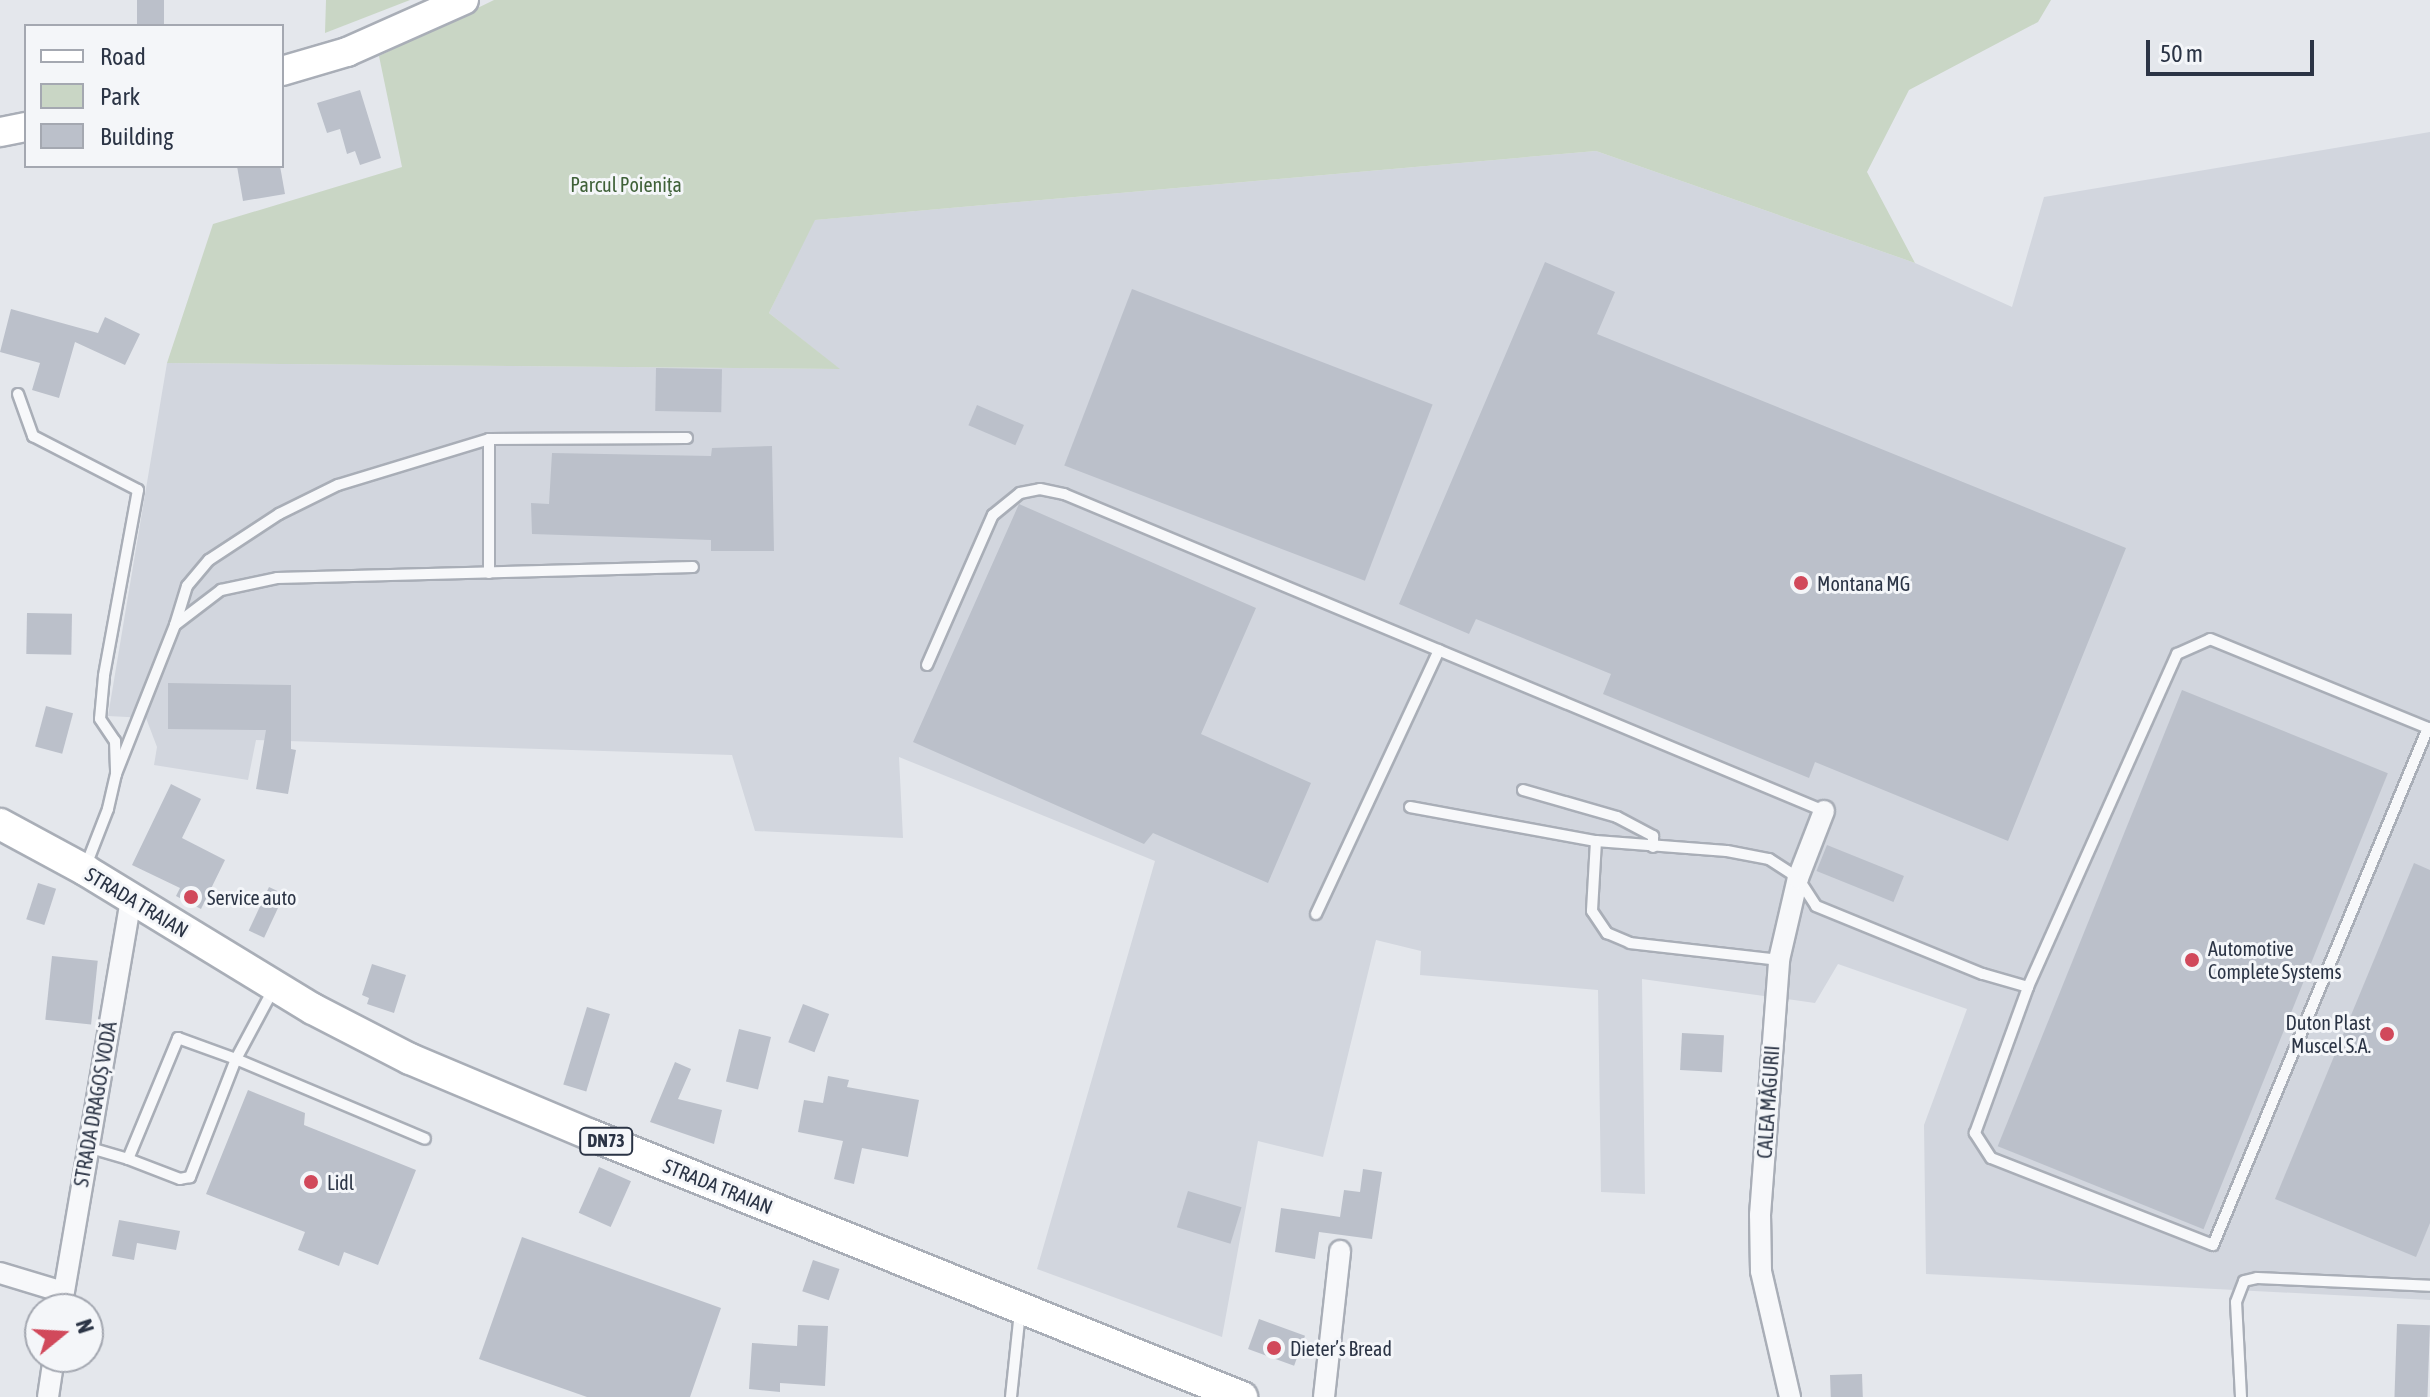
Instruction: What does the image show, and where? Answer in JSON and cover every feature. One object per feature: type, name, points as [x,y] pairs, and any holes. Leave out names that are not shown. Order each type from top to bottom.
[{"type":"main road","points":[[284,70],[347,52],[464,0]]},
{"type":"main road","points":[[0,132],[24,127]]},
{"type":"main road","name":"STRADA TRAIAN","points":[[0,824],[85,870],[360,1035],[471,1085],[1021,1306],[1225,1394]]},
{"type":"street","name":"CALEA MĂGURII","points":[[1790,1397],[1760,1257],[1760,1215],[1779,960],[1798,878],[1824,811]]},
{"type":"street","name":"STRADA DRAGOȘ VODĂ","points":[[63,1293],[131,899]]},
{"type":"street","points":[[1324,1397],[1340,1251]]},
{"type":"street","points":[[0,1273],[44,1293]]},
{"type":"street","points":[[48,1397],[52,1373]]},
{"type":"lane","points":[[18,394],[33,436],[138,490],[102,690],[100,719],[115,741],[116,774]]},
{"type":"lane","points":[[85,870],[108,809],[116,774],[175,625],[187,586],[209,560],[279,514],[338,485],[489,439],[687,438]]},
{"type":"lane","points":[[489,439],[489,573]]},
{"type":"lane","points":[[927,665],[993,515],[1020,493],[1040,489],[1064,494],[1824,811]]},
{"type":"lane","points":[[175,625],[221,590],[277,578],[693,567]]},
{"type":"lane","points":[[2210,639],[2428,728],[2213,1245],[1991,1158],[1975,1133],[2028,987],[2177,654],[2210,639]]},
{"type":"lane","points":[[1316,914],[1439,650]]},
{"type":"lane","points":[[1523,790],[1617,817],[1653,836],[1653,847]]},
{"type":"lane","points":[[1410,807],[1596,841],[1727,851],[1769,859],[1798,878],[1816,906],[1983,974],[2028,987]]},
{"type":"lane","points":[[1596,841],[1592,911],[1607,933],[1630,943],[1779,960]]},
{"type":"lane","points":[[87,1147],[180,1179],[190,1177],[236,1059],[275,986]]},
{"type":"lane","points":[[128,1159],[172,1043],[178,1038],[186,1038],[425,1139]]},
{"type":"lane","points":[[2241,1397],[2236,1302],[2244,1281],[2257,1278],[2430,1286]]},
{"type":"lane","points":[[1011,1397],[1021,1306]]},
{"type":"shaded area","points":[[2430,132],[2430,1300],[1926,1274],[1924,1125],[1967,1009],[1838,964],[1815,1003],[1642,979],[1645,1194],[1601,1192],[1598,990],[1420,975],[1421,951],[1376,940],[1323,1157],[1258,1141],[1222,1337],[1037,1269],[1155,861],[899,757],[903,838],[755,831],[732,755],[256,740],[248,780],[154,765],[157,747],[146,718],[108,716],[167,363],[839,369],[769,313],[814,220],[1596,151],[1915,263],[2012,307],[2044,197]]},
{"type":"green space","points":[[326,0],[410,0],[325,33]]},
{"type":"green space","name":"Parcul Poieniţa","points":[[494,0],[2051,0],[2038,22],[1909,90],[1867,172],[1915,263],[1596,151],[815,220],[769,313],[840,369],[167,363],[213,224],[402,167],[379,56]]},
{"type":"building","points":[[137,0],[164,0],[164,24],[137,24]]},
{"type":"building","points":[[360,90],[381,158],[360,165],[355,151],[347,154],[340,129],[327,133],[317,103]]},
{"type":"building","points":[[237,168],[280,168],[285,194],[243,201]]},
{"type":"building","name":"Montana MG","points":[[1545,262],[1615,292],[1597,334],[2126,548],[2008,841],[1815,762],[1809,778],[1603,694],[1611,674],[1476,619],[1469,634],[1399,604]]},
{"type":"building","points":[[1132,289],[1433,404],[1365,581],[1064,465]]},
{"type":"building","points":[[11,309],[98,333],[105,317],[140,334],[125,365],[75,342],[59,398],[32,390],[40,363],[0,352]]},
{"type":"building","points":[[656,368],[722,369],[721,412],[655,411]]},
{"type":"building","points":[[977,405],[1024,425],[1015,445],[968,425]]},
{"type":"building","points":[[772,446],[774,551],[711,551],[711,540],[532,534],[531,503],[549,504],[552,453],[711,456],[712,448]]},
{"type":"building","points":[[1019,504],[1256,608],[1201,734],[1311,783],[1268,883],[1153,833],[1144,844],[913,742]]},
{"type":"building","points":[[27,613],[72,614],[71,655],[26,654]]},
{"type":"building","points":[[168,683],[291,685],[291,749],[296,750],[288,794],[256,789],[266,730],[168,729]]},
{"type":"building","name":"Automotive Complete Systems","points":[[2182,690],[2388,773],[2204,1229],[1998,1146]]},
{"type":"building","points":[[46,706],[73,713],[62,754],[35,747]]},
{"type":"building","points":[[171,784],[201,799],[182,838],[225,860],[201,909],[176,896],[180,888],[132,865]]},
{"type":"building","points":[[1827,845],[1904,876],[1893,902],[1817,871]]},
{"type":"building","name":"Duton Plast Muscel S.A.","points":[[2414,863],[2430,870],[2430,1223],[2416,1257],[2275,1199]]},
{"type":"building","points":[[38,883],[56,889],[44,925],[26,919]]},
{"type":"building","points":[[269,887],[284,894],[264,938],[249,931]]},
{"type":"building","points":[[52,956],[98,961],[91,1024],[45,1020]]},
{"type":"building","points":[[372,964],[406,975],[394,1013],[367,1004],[369,998],[362,995]]},
{"type":"building","points":[[803,1004],[829,1014],[814,1052],[788,1042]]},
{"type":"building","points":[[587,1007],[610,1014],[586,1091],[563,1084]]},
{"type":"building","points":[[739,1029],[771,1037],[758,1089],[726,1081]]},
{"type":"building","points":[[1682,1033],[1724,1035],[1722,1072],[1680,1070]]},
{"type":"building","points":[[675,1062],[691,1069],[678,1099],[722,1110],[714,1144],[650,1122]]},
{"type":"building","points":[[828,1076],[849,1080],[847,1087],[919,1100],[908,1157],[862,1148],[854,1184],[834,1179],[843,1141],[798,1132],[804,1100],[823,1103]]},
{"type":"building","name":"Lidl","points":[[248,1090],[305,1113],[304,1125],[416,1170],[378,1265],[344,1252],[339,1266],[298,1250],[305,1232],[206,1194]]},
{"type":"building","points":[[599,1167],[631,1181],[611,1227],[579,1213]]},
{"type":"building","points":[[1363,1169],[1382,1172],[1372,1239],[1319,1232],[1315,1259],[1275,1252],[1281,1208],[1340,1217],[1344,1190],[1360,1192]]},
{"type":"building","points":[[1188,1191],[1242,1207],[1230,1244],[1177,1227]]},
{"type":"building","points":[[119,1220],[180,1231],[176,1250],[137,1243],[134,1260],[112,1256]]},
{"type":"building","points":[[522,1237],[721,1308],[690,1397],[587,1397],[479,1359]]},
{"type":"building","points":[[813,1260],[839,1269],[829,1300],[802,1291]]},
{"type":"building","points":[[1259,1319],[1305,1336],[1294,1366],[1248,1349]]},
{"type":"building","points":[[2397,1324],[2430,1325],[2427,1397],[2394,1397]]},
{"type":"building","points":[[798,1325],[828,1326],[825,1386],[780,1383],[780,1392],[749,1389],[752,1343],[797,1346]]},
{"type":"building","points":[[1862,1374],[1863,1397],[1831,1397],[1830,1375]]},
{"type":"place","name":"Montana MG","points":[[1801,583]]},
{"type":"place","name":"Service auto","points":[[191,897]]},
{"type":"place","name":"Automotive Complete Systems","points":[[2192,960]]},
{"type":"place","name":"Duton Plast Muscel S.A.","points":[[2387,1034]]},
{"type":"place","name":"Lidl","points":[[311,1182]]},
{"type":"place","name":"Dieter’s Bread","points":[[1274,1348]]}]
